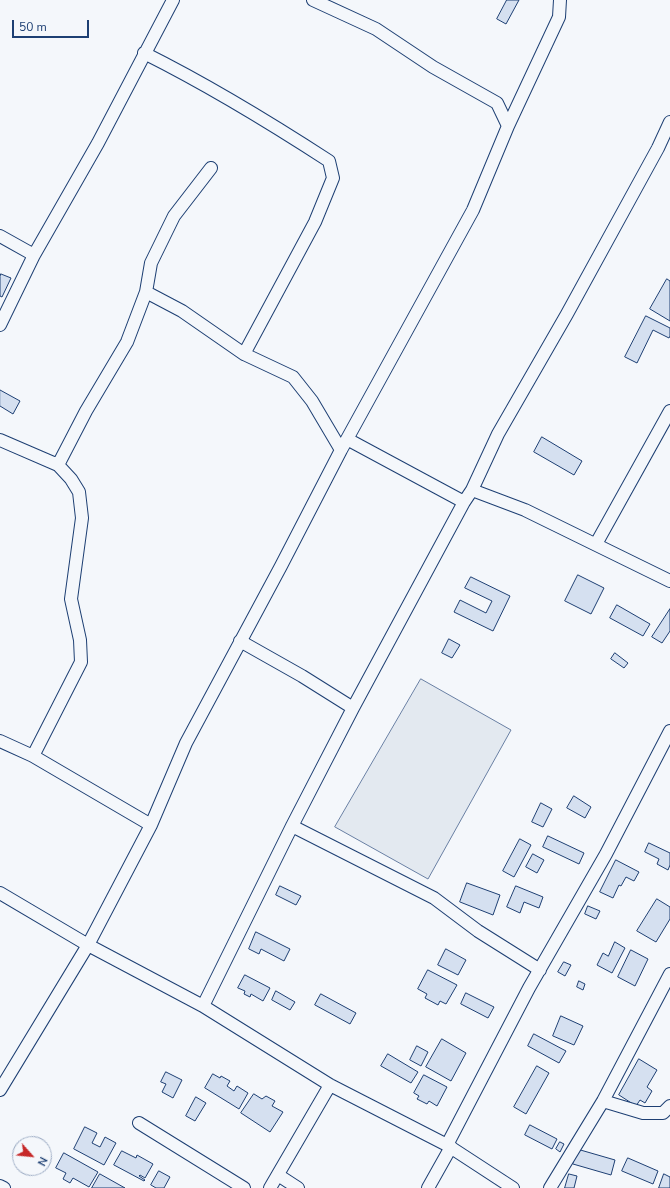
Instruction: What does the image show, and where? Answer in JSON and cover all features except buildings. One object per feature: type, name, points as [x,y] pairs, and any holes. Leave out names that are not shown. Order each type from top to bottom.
[{"type":"street","points":[[0,325],[34,255],[98,143],[173,0]]},
{"type":"street","points":[[313,0],[376,29],[433,67],[497,103],[508,126]]},
{"type":"street","points":[[0,1090],[88,945],[151,825],[186,743],[282,566],[344,444],[473,210],[508,126],[559,17],[560,0]]},
{"type":"street","points":[[144,53],[187,75],[294,138],[329,161],[333,178],[315,222],[244,354]]},
{"type":"street","points":[[203,1006],[292,826],[353,708],[464,502],[472,490],[498,434],[567,314],[654,155],[670,122]]},
{"type":"street","points":[[58,465],[86,410],[127,342],[146,292],[151,263],[174,216],[211,168]]},
{"type":"street","points":[[0,236],[34,255]]},
{"type":"street","points":[[146,292],[182,311],[244,354],[293,377],[344,444],[464,502]]},
{"type":"street","points":[[596,544],[669,417]]},
{"type":"street","points":[[0,440],[58,465],[71,479],[79,492],[82,518],[71,599],[80,640],[81,662],[33,756]]},
{"type":"street","points":[[472,490],[525,510],[670,581]]},
{"type":"street","points":[[240,641],[302,676],[353,708]]},
{"type":"street","points":[[428,1188],[529,988],[606,854],[670,731]]},
{"type":"street","points":[[0,740],[33,756],[151,825]]},
{"type":"street","points":[[292,826],[434,898],[478,930],[540,970]]},
{"type":"street","points":[[0,892],[88,945],[203,1006],[330,1085],[449,1146],[513,1188]]},
{"type":"street","points":[[550,1188],[603,1101],[670,974]]},
{"type":"street","points":[[270,1188],[330,1085]]},
{"type":"street","points":[[603,1101],[643,1113],[663,1113],[670,1106]]},
{"type":"street","points":[[139,1122],[244,1188]]},
{"type":"street","points":[[278,1175],[298,1188]]},
{"type":"street","points":[[0,1186],[4,1188]]},
{"type":"shaded area","points":[[421,679],[511,730],[428,879],[335,827]]}]
